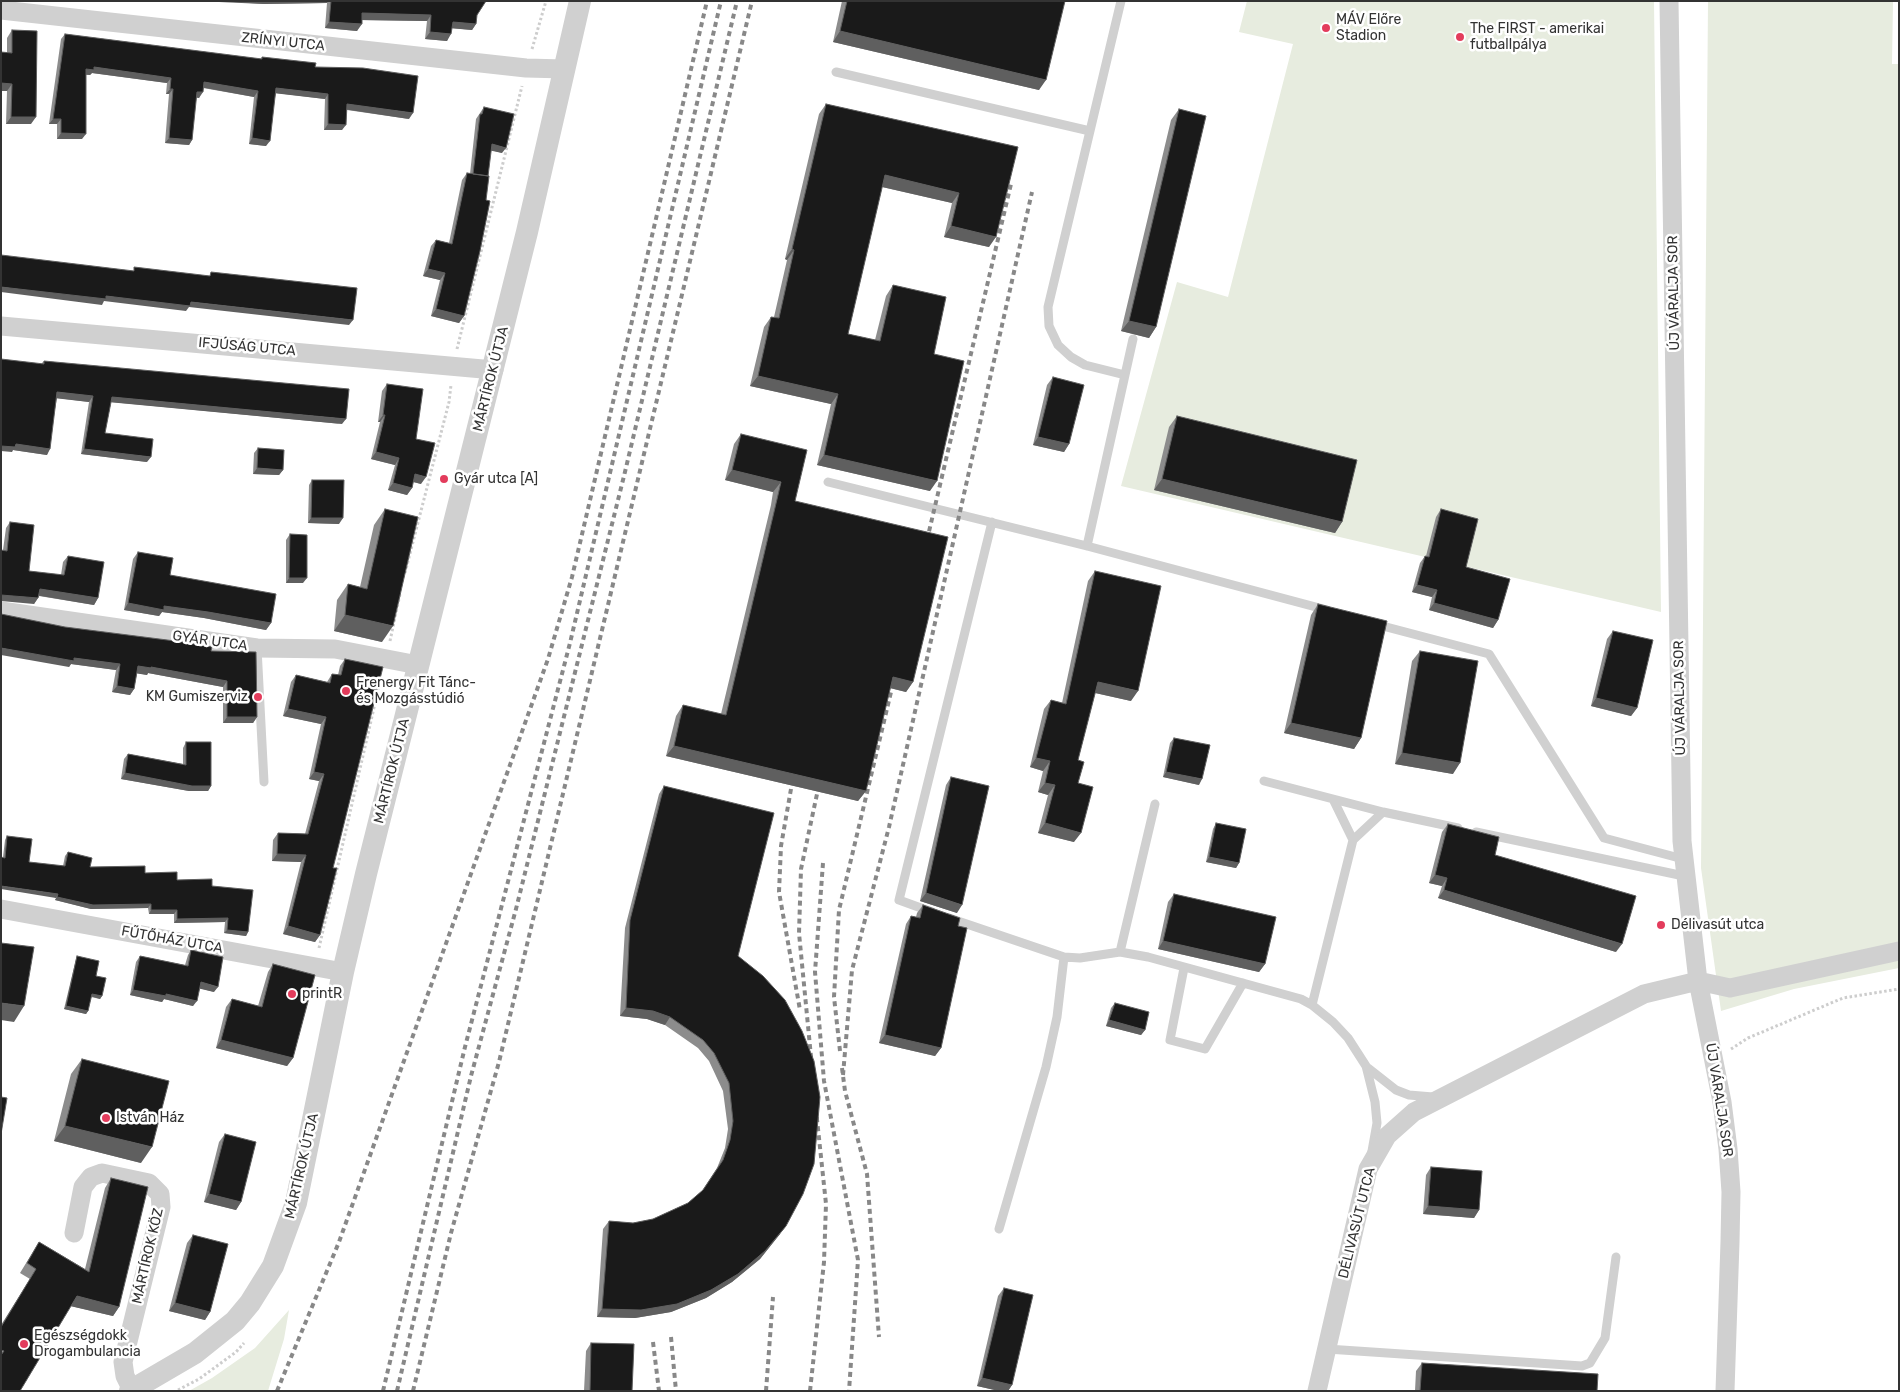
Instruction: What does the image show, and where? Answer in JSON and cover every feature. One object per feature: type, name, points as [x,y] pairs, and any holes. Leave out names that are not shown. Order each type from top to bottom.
[{"type":"street","name":"MÁRTÍROK ÚTJA","points":[[132,1390],[173,1367],[217,1336],[250,1303],[274,1266],[296,1203],[333,970],[418,665],[494,370],[580,1]]},
{"type":"street","name":"ÚJ VÁRALJA SOR","points":[[1670,1],[1684,868],[1698,981],[1722,1102],[1731,1192],[1725,1391]]},
{"type":"street","name":"ZRÍNYI UTCA","points":[[1,10],[526,68],[564,69]]},
{"type":"street","name":"IFJÚSÁG UTCA","points":[[1,326],[494,370]]},
{"type":"street","name":"GYÁR UTCA","points":[[1,611],[257,648],[335,648],[418,665]]},
{"type":"street","name":"FŰTŐHÁZ UTCA","points":[[1,909],[333,970]]},
{"type":"street","points":[[1698,981],[1730,988],[1899,952]]},
{"type":"street","name":"DÉLIVASÚT UTCA","points":[[1316,1391],[1368,1169],[1388,1136],[1399,1124],[1414,1112],[1644,994],[1698,981]]},
{"type":"street","name":"MÁRTÍROK KÖZ","points":[[74,1233],[83,1187],[91,1177],[102,1173],[149,1183],[160,1194],[162,1207],[123,1362],[125,1376],[132,1390]]},
{"type":"lane","points":[[1122,1],[1048,307],[1050,326],[1058,345],[1071,357],[1085,364],[1125,375]]},
{"type":"lane","points":[[836,72],[1090,131]]},
{"type":"lane","points":[[1087,546],[1133,340]]},
{"type":"lane","points":[[828,482],[1087,546],[1336,613]]},
{"type":"lane","points":[[992,522],[899,900],[1064,957],[1080,958],[1120,952],[1301,999],[1312,1004],[1334,1022],[1348,1038],[1366,1066],[1382,1082],[1409,1095],[1430,1098],[1448,1094]]},
{"type":"lane","points":[[1364,621],[1489,654],[1604,838],[1684,868]]},
{"type":"lane","points":[[257,648],[264,782]]},
{"type":"lane","points":[[1264,781],[1383,812],[1684,868]]},
{"type":"lane","points":[[1333,799],[1353,840]]},
{"type":"lane","points":[[1120,952],[1155,804]]},
{"type":"lane","points":[[1312,1004],[1353,840],[1383,812]]},
{"type":"lane","points":[[999,1229],[1046,1067],[1057,1017],[1064,957]]},
{"type":"lane","points":[[1184,968],[1170,1040],[1205,1049],[1243,984]]},
{"type":"lane","points":[[1366,1066],[1376,1102],[1377,1124],[1368,1169]]},
{"type":"lane","points":[[1327,1348],[1582,1366],[1590,1362],[1605,1338],[1616,1257]]},
{"type":"path","points":[[403,583],[449,402],[454,365],[526,68],[546,1]]},
{"type":"path","points":[[333,970],[318,951],[400,592]]},
{"type":"path","points":[[1713,1059],[1748,1038],[1843,998],[1899,989]]},
{"type":"shaded area","points":[[1247,1],[1654,1],[1661,612],[1121,486],[1177,282],[1228,297],[1293,44],[1239,32]]},
{"type":"shaded area","points":[[1708,1],[1893,1],[1892,64],[1899,64],[1899,968],[1794,989],[1721,1011],[1701,868]]},
{"type":"shaded area","points":[[289,1310],[284,1339],[268,1391],[189,1391],[212,1378],[255,1348]]},
{"type":"building","points":[[331,1],[486,1],[477,15],[476,24],[453,22],[451,34],[430,32],[431,15],[362,13],[362,24],[329,22]]},
{"type":"building","points":[[847,1],[1065,1],[1046,80],[840,31]]},
{"type":"building","points":[[12,30],[37,31],[36,117],[11,117],[12,84],[1,83],[1,52],[12,53]]},
{"type":"building","points":[[65,34],[262,59],[262,57],[316,63],[315,67],[363,68],[418,76],[413,113],[347,104],[346,125],[328,124],[328,94],[276,88],[270,141],[252,138],[258,91],[204,82],[203,92],[197,92],[192,140],[169,138],[173,89],[170,89],[171,78],[94,67],[94,70],[86,69],[86,134],[61,133],[61,119],[53,119]]},
{"type":"building","points":[[826,104],[1018,147],[996,237],[951,226],[959,193],[885,175],[848,334],[880,341],[893,285],[946,297],[934,354],[964,361],[937,481],[824,455],[838,394],[758,376],[771,317],[779,318],[794,250],[792,249]]},
{"type":"building","points":[[484,107],[514,114],[506,148],[492,144],[488,176],[473,174],[480,114],[482,114]]},
{"type":"building","points":[[1179,109],[1206,116],[1156,327],[1129,321]]},
{"type":"building","points":[[467,173],[489,176],[486,200],[490,201],[464,316],[436,309],[445,273],[428,269],[436,240],[452,244]]},
{"type":"building","points":[[1,255],[134,271],[134,267],[210,276],[211,272],[357,288],[353,320],[191,302],[190,306],[106,296],[106,299],[1,287]]},
{"type":"building","points":[[1,359],[44,364],[44,361],[349,389],[346,419],[112,397],[105,433],[153,439],[151,457],[84,449],[93,396],[57,392],[50,449],[16,444],[15,447],[1,446]]},
{"type":"building","points":[[1053,377],[1084,385],[1069,444],[1038,437]]},
{"type":"building","points":[[387,384],[423,389],[416,439],[435,443],[426,477],[415,474],[412,488],[393,483],[399,458],[376,452],[385,415],[383,415]]},
{"type":"building","points":[[1177,416],[1357,460],[1342,522],[1162,479]]},
{"type":"building","points":[[741,434],[807,450],[795,501],[948,537],[913,682],[893,677],[866,791],[674,746],[683,705],[726,715],[781,482],[732,470]]},
{"type":"building","points":[[258,448],[284,450],[283,470],[257,468]]},
{"type":"building","points":[[312,480],[344,480],[343,518],[311,518]]},
{"type":"building","points":[[385,509],[418,517],[393,626],[345,615],[348,584],[367,589]]},
{"type":"building","points":[[1441,509],[1478,519],[1466,567],[1510,579],[1498,620],[1434,603],[1437,590],[1417,585],[1425,556],[1429,557]]},
{"type":"building","points":[[10,522],[34,525],[29,571],[64,575],[68,556],[104,562],[98,598],[40,589],[38,598],[1,595],[1,550],[7,551]]},
{"type":"building","points":[[290,534],[307,535],[307,578],[289,578]]},
{"type":"building","points":[[138,552],[173,558],[170,575],[276,594],[271,623],[208,612],[164,606],[164,610],[128,603]]},
{"type":"building","points":[[1095,571],[1161,586],[1138,691],[1098,682],[1078,760],[1084,762],[1078,783],[1093,787],[1081,833],[1045,823],[1055,785],[1045,783],[1050,761],[1036,758],[1051,700],[1066,704]]},
{"type":"building","points":[[1318,604],[1387,621],[1361,738],[1291,723]]},
{"type":"building","points":[[1,614],[65,627],[212,647],[211,651],[256,652],[257,717],[227,717],[227,681],[138,666],[134,689],[117,686],[120,664],[74,658],[74,661],[1,648]]},
{"type":"building","points":[[1613,631],[1653,640],[1637,708],[1596,698]]},
{"type":"building","points":[[1420,651],[1478,661],[1460,763],[1402,753]]},
{"type":"building","points":[[345,659],[383,667],[333,868],[337,868],[320,935],[288,926],[306,855],[277,854],[278,833],[308,834],[324,774],[314,772],[326,717],[288,709],[296,675],[330,683],[332,674],[341,675]]},
{"type":"building","points":[[1174,738],[1210,745],[1202,779],[1166,772]]},
{"type":"building","points":[[186,742],[211,742],[211,786],[192,786],[125,773],[128,754],[186,765]]},
{"type":"building","points":[[951,777],[989,786],[962,905],[926,893]]},
{"type":"building","points":[[664,786],[774,813],[738,956],[763,976],[785,1000],[802,1031],[814,1061],[820,1097],[814,1164],[803,1194],[786,1226],[765,1251],[738,1274],[711,1290],[677,1304],[641,1310],[602,1309],[609,1221],[633,1223],[653,1219],[688,1203],[703,1190],[723,1160],[730,1140],[733,1121],[729,1083],[714,1053],[703,1040],[670,1017],[653,1011],[626,1008],[630,920]]},
{"type":"building","points":[[1216,823],[1246,829],[1239,863],[1209,857]]},
{"type":"building","points":[[1448,824],[1499,837],[1495,855],[1636,896],[1622,944],[1444,890],[1447,878],[1435,875]]},
{"type":"building","points":[[7,836],[32,839],[29,862],[65,866],[68,852],[92,858],[90,867],[145,866],[145,873],[177,872],[177,880],[212,879],[212,886],[253,890],[248,932],[227,930],[228,918],[177,919],[177,910],[151,910],[151,904],[93,905],[57,897],[58,894],[1,886],[1,857],[5,858]]},
{"type":"building","points":[[1174,894],[1276,917],[1265,964],[1163,941]]},
{"type":"building","points":[[923,905],[960,918],[958,926],[967,928],[941,1048],[885,1035],[911,916],[920,918]]},
{"type":"building","points":[[1,943],[34,947],[24,1006],[1,1003]]},
{"type":"building","points":[[191,950],[223,957],[218,987],[201,982],[197,1001],[166,994],[166,996],[133,990],[140,956],[188,966]]},
{"type":"building","points":[[77,956],[99,961],[96,976],[106,978],[102,996],[92,994],[88,1011],[66,1006]]},
{"type":"building","points":[[273,964],[315,975],[293,1058],[221,1040],[232,999],[262,1007]]},
{"type":"building","points":[[1115,1003],[1149,1012],[1145,1030],[1109,1020]]},
{"type":"building","name":"István Ház","points":[[82,1059],[169,1081],[152,1147],[65,1126]]},
{"type":"building","points":[[1,1097],[7,1098],[1,1134]]},
{"type":"building","points":[[225,1134],[256,1142],[241,1202],[209,1194]]},
{"type":"building","points":[[1431,1167],[1482,1171],[1479,1210],[1428,1206]]},
{"type":"building","points":[[111,1178],[148,1187],[119,1307],[77,1296],[20,1391],[1,1391],[1,1355],[4,1351],[1,1350],[1,1327],[36,1269],[27,1263],[39,1242],[89,1272]]},
{"type":"building","points":[[193,1235],[228,1244],[210,1312],[175,1303]]},
{"type":"building","points":[[1004,1288],[1033,1295],[1012,1385],[982,1378]]},
{"type":"building","points":[[591,1343],[634,1344],[632,1391],[590,1391]]},
{"type":"building","points":[[1422,1363],[1598,1374],[1597,1391],[1420,1391]]},
{"type":"railway","points":[[277,1391],[339,1242],[548,659],[572,577],[707,1]]},
{"type":"railway","points":[[383,1391],[465,1047],[570,643],[721,1]]},
{"type":"railway","points":[[397,1391],[471,1076],[516,909],[624,476],[737,1]]},
{"type":"railway","points":[[413,1391],[451,1233],[499,1062],[752,1]]},
{"type":"railway","points":[[927,540],[1011,184]]},
{"type":"railway","points":[[843,1075],[852,970],[889,827],[1032,192]]},
{"type":"railway","points":[[840,1051],[834,997],[839,910],[891,692]]},
{"type":"railway","points":[[791,789],[781,846],[779,892],[800,1010]]},
{"type":"railway","points":[[812,1067],[799,933],[801,869],[817,794]]},
{"type":"railway","points":[[823,863],[815,972],[824,1081],[858,1260],[849,1391]]},
{"type":"railway","points":[[842,1068],[845,1091],[867,1174],[879,1337]]},
{"type":"railway","points":[[810,1391],[824,1262],[826,1204],[816,1110]]},
{"type":"railway","points":[[766,1391],[773,1297]]},
{"type":"railway","points":[[671,1337],[676,1391]]},
{"type":"railway","points":[[653,1342],[659,1391]]},
{"type":"place","name":"MÁV Előre Stadion","points":[[1326,28]]},
{"type":"place","name":"The FIRST - amerikai futballpálya","points":[[1460,37]]},
{"type":"place","name":"Gyár utca [A]","points":[[444,479]]},
{"type":"place","name":"Frenergy Fit Tánc- és Mozgásstúdió","points":[[346,691]]},
{"type":"place","name":"KM Gumiszerviz","points":[[258,697]]},
{"type":"place","name":"Délivasút utca","points":[[1661,925]]},
{"type":"place","name":"printR","points":[[292,994]]},
{"type":"place","name":"István Ház","points":[[106,1118]]},
{"type":"place","name":"Egészségdokk Drogambulancia","points":[[24,1344]]}]
